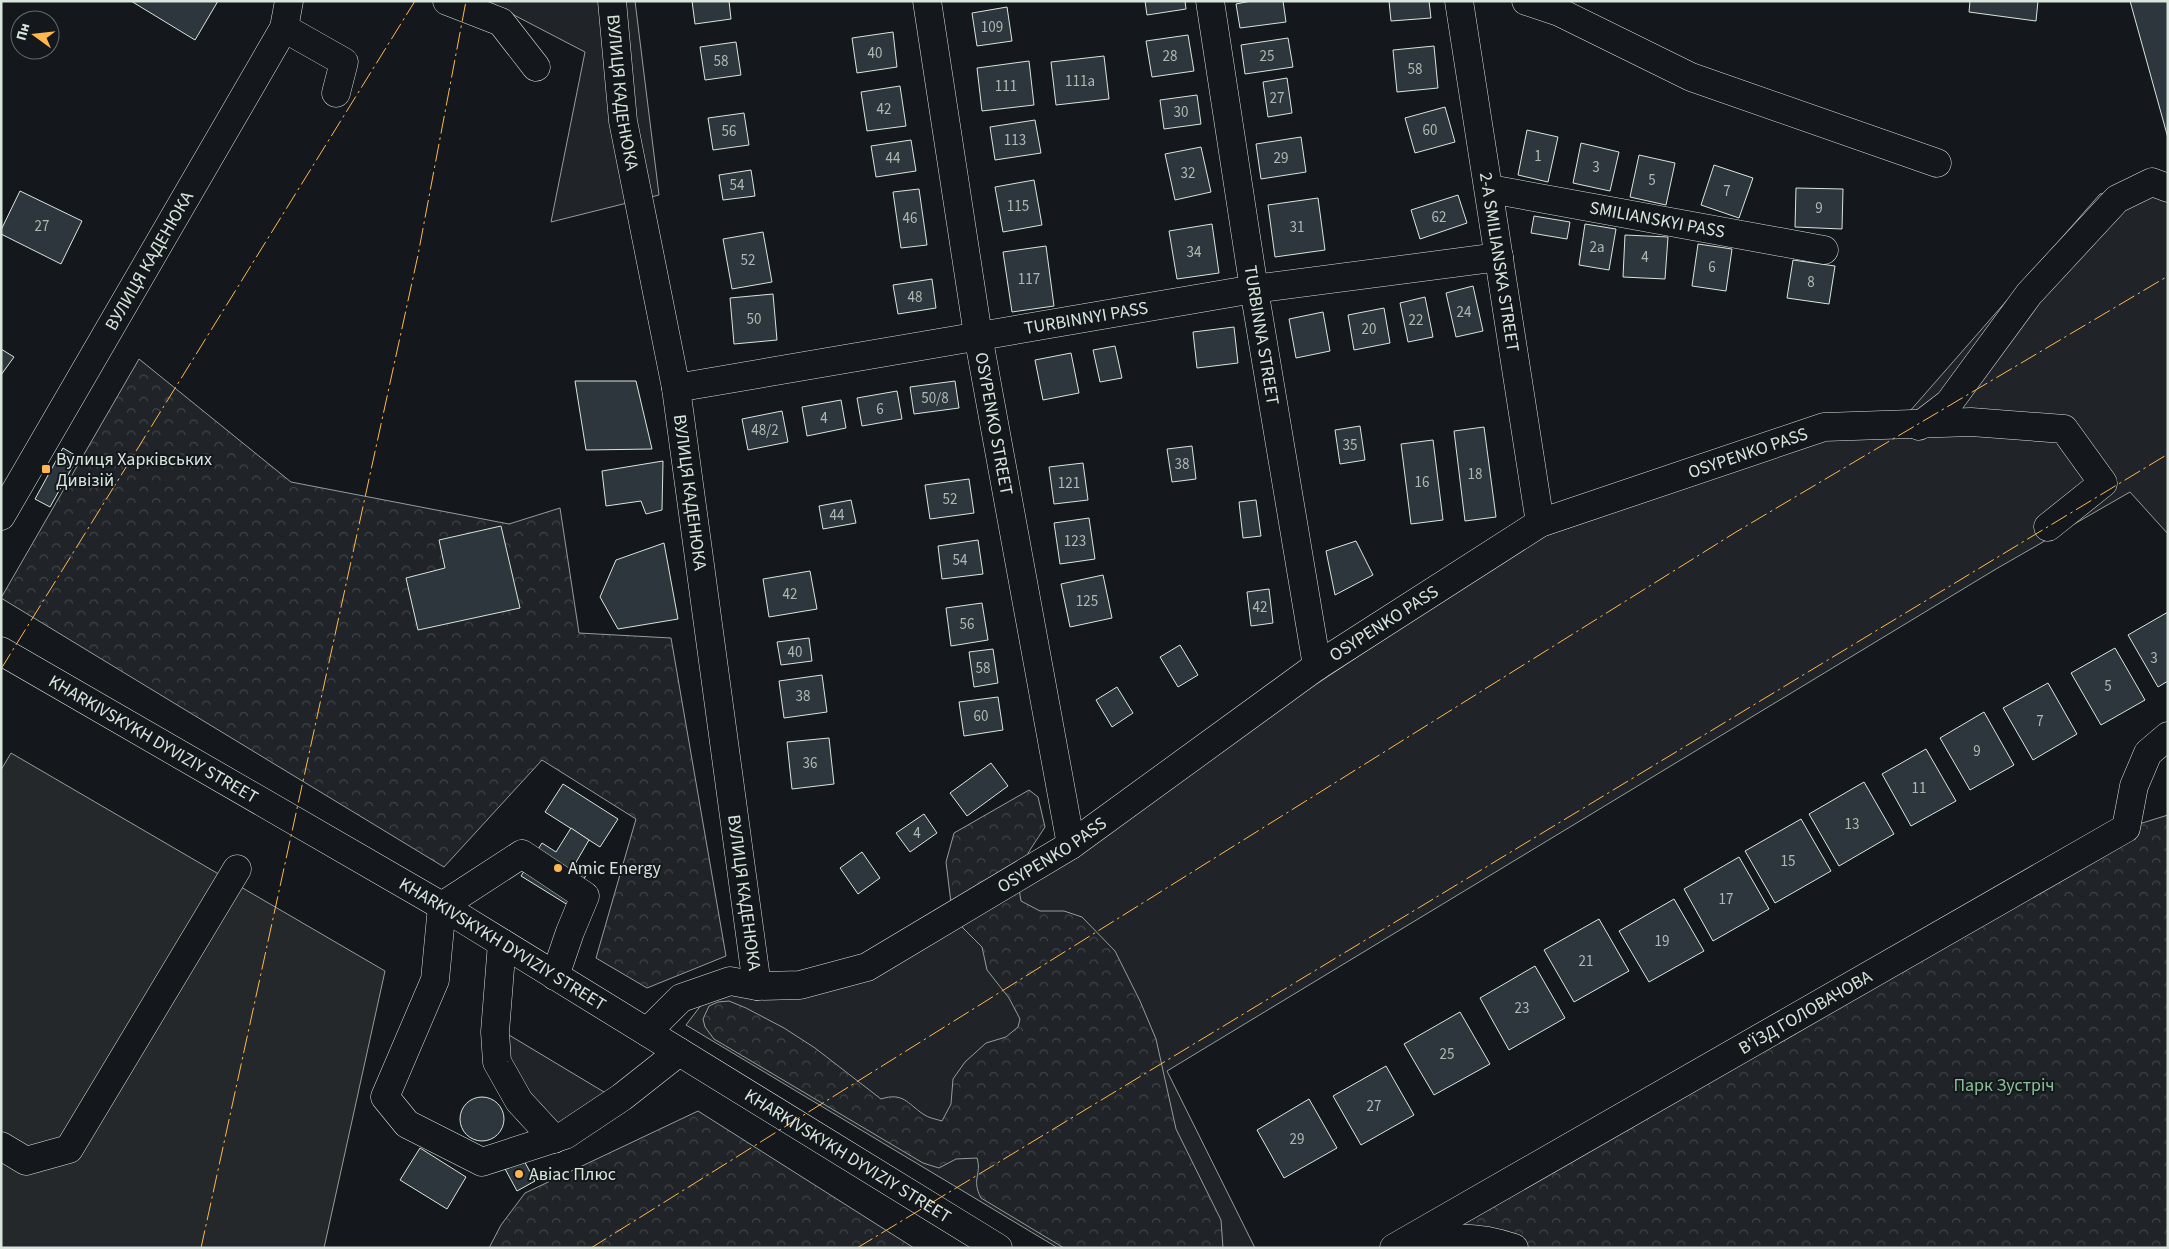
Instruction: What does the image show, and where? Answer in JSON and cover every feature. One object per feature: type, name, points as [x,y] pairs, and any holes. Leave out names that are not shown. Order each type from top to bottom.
[{"type":"street","points":[[447,1],[501,22],[536,67]]},
{"type":"street","name":"ВУЛИЦЯ КАДЕНЮКА","points":[[612,1],[623,121],[676,388],[757,986]]},
{"type":"street","name":"OSYPENKO STREET","points":[[927,1],[978,335],[1071,845]]},
{"type":"street","name":"TURBINNA STREET","points":[[1210,1],[1254,289],[1317,666]]},
{"type":"street","name":"2-A SMILIANSKA STREET","points":[[1459,1],[1490,189],[1540,523]]},
{"type":"street","points":[[1526,1],[1559,12],[1691,77],[1936,163]]},
{"type":"street","points":[[285,9],[344,62],[336,93]]},
{"type":"street","name":"ВУЛИЦЯ КАДЕНЮКА","points":[[1,516],[285,9]]},
{"type":"street","points":[[1919,426],[1949,403],[2029,294],[2117,199],[2152,182],[2168,188]]},
{"type":"street","name":"SMILIANSKYI PASS","points":[[1490,189],[1824,250]]},
{"type":"street","name":"TURBINNYI PASS","points":[[676,388],[1254,289],[1499,257]]},
{"type":"street","name":"OSYPENKO PASS","points":[[647,1032],[681,998],[730,981],[757,986],[800,985],[867,967],[1071,845],[1317,666],[1540,523],[1824,427],[1919,426],[1971,422],[2064,429],[2103,483],[2048,527]]},
{"type":"street","name":"KHARKIVSKYKH DYVIZIY STREET","points":[[1,651],[442,906],[998,1248]]},
{"type":"street","name":"В'ЇЗД ГОЛОВАЧОВА","points":[[1394,1248],[2126,828],[2134,786],[2148,753],[2168,736]]},
{"type":"street","points":[[556,976],[570,932],[585,896],[522,854],[442,906],[435,980],[385,1097],[407,1124],[482,1162],[565,1135],[622,1097],[679,1052]]},
{"type":"street","points":[[1,1146],[26,1161],[69,1149],[237,869]]},
{"type":"street","points":[[502,943],[495,1032],[497,1062],[519,1102],[554,1139]]},
{"type":"street","points":[[1408,1248],[1432,1240],[1471,1238],[1494,1241],[1514,1248]]},
{"type":"green space","points":[[487,1],[635,1],[659,195],[551,222],[585,52]]},
{"type":"green space","points":[[2168,183],[2168,534],[2130,492],[1996,569],[1167,1071],[1255,1248],[1058,1248],[686,1025],[708,996],[784,994],[830,986],[1106,823],[1536,539],[1910,411],[2100,194]]},
{"type":"green space","points":[[139,359],[291,482],[509,524],[560,508],[579,633],[671,638],[726,956],[647,988],[596,958],[636,819],[542,760],[444,867],[1,598]]},
{"type":"green space","points":[[1029,790],[1038,797],[1045,827],[1028,853],[1021,870],[1019,889],[1021,901],[1040,911],[1064,911],[1082,917],[1115,951],[1140,1001],[1156,1039],[1176,1129],[1221,1220],[1223,1248],[1064,1248],[981,1198],[977,1186],[977,1158],[956,1159],[939,1168],[923,1163],[714,1039],[705,1027],[703,1019],[709,1006],[718,1002],[729,1001],[784,1028],[815,1048],[881,1099],[888,1097],[900,1098],[925,1115],[942,1121],[951,1104],[953,1079],[965,1062],[986,1043],[1006,1037],[1018,1027],[1020,1019],[1009,998],[987,970],[982,947],[963,928],[951,903],[946,862],[954,833]]},
{"type":"green space","name":"Парк Зустріч","points":[[2168,815],[2168,1248],[1394,1248],[2126,828]]},
{"type":"green space","points":[[504,1032],[609,1095],[564,1124],[551,1122],[515,1081]]},
{"type":"green space","points":[[698,1111],[914,1248],[489,1248],[501,1225],[525,1193]]},
{"type":"shaded area","points":[[11,753],[385,971],[324,1248],[1,1248],[1,770]]},
{"type":"building","points":[[131,1],[218,1],[195,40]]},
{"type":"building","points":[[692,1],[729,1],[731,19],[695,24]]},
{"type":"building","points":[[1145,1],[1185,1],[1186,9],[1147,15]]},
{"type":"building","points":[[1251,1],[1283,1],[1286,22],[1240,28],[1236,4]]},
{"type":"building","points":[[1389,1],[1429,1],[1431,18],[1391,21]]},
{"type":"building","points":[[1970,1],[2038,1],[2036,21],[1969,12]]},
{"type":"building","points":[[2130,1],[2168,1],[2168,138]]},
{"type":"building","points":[[1007,7],[1012,41],[977,46],[972,13]]},
{"type":"building","points":[[893,32],[897,67],[857,73],[852,38]]},
{"type":"building","points":[[1188,35],[1194,71],[1152,77],[1146,41]]},
{"type":"building","points":[[1288,38],[1293,67],[1245,74],[1241,45]]},
{"type":"building","points":[[736,42],[741,75],[705,80],[700,47]]},
{"type":"building","points":[[1434,46],[1438,88],[1397,92],[1393,50]]},
{"type":"building","points":[[1104,56],[1109,99],[1056,105],[1051,62]]},
{"type":"building","points":[[1029,61],[1034,105],[982,111],[977,68]]},
{"type":"building","points":[[1287,78],[1292,113],[1268,117],[1263,82]]},
{"type":"building","points":[[900,86],[906,126],[867,131],[861,92]]},
{"type":"building","points":[[1197,95],[1201,124],[1164,129],[1160,100]]},
{"type":"building","points":[[1445,107],[1455,142],[1415,153],[1405,118]]},
{"type":"building","points":[[744,113],[749,145],[713,150],[708,118]]},
{"type":"building","points":[[1035,120],[1041,153],[995,160],[990,127]]},
{"type":"building","points":[[1527,130],[1558,137],[1548,182],[1518,175]]},
{"type":"building","points":[[1301,137],[1306,172],[1261,179],[1256,144]]},
{"type":"building","points":[[911,140],[916,171],[876,177],[871,146]]},
{"type":"building","points":[[1581,143],[1619,152],[1610,191],[1573,183]]},
{"type":"building","points":[[1201,147],[1211,192],[1175,200],[1165,154]]},
{"type":"building","points":[[1639,155],[1675,163],[1666,205],[1630,197]]},
{"type":"building","points":[[1714,165],[1753,178],[1739,218],[1701,205]]},
{"type":"building","points":[[751,170],[755,196],[723,200],[719,175]]},
{"type":"building","points":[[1034,180],[1042,225],[1003,232],[995,187]]},
{"type":"building","points":[[1796,188],[1843,189],[1842,229],[1795,227]]},
{"type":"building","points":[[919,189],[927,245],[901,248],[893,192]]},
{"type":"building","points":[[20,191],[82,221],[61,264],[1,234],[1,230]]},
{"type":"building","points":[[1458,195],[1467,223],[1420,239],[1411,210]]},
{"type":"building","points":[[1318,198],[1325,250],[1275,257],[1268,205]]},
{"type":"building","points":[[1534,216],[1570,222],[1567,239],[1531,233]]},
{"type":"building","points":[[1212,224],[1219,273],[1177,279],[1169,231]]},
{"type":"building","points":[[1585,224],[1616,229],[1609,270],[1579,265]]},
{"type":"building","points":[[763,232],[772,282],[732,289],[723,239]]},
{"type":"building","points":[[1625,235],[1668,237],[1665,279],[1623,277]]},
{"type":"building","points":[[1698,244],[1732,249],[1726,291],[1692,286]]},
{"type":"building","points":[[1046,246],[1054,306],[1012,312],[1003,252]]},
{"type":"building","points":[[1793,260],[1835,266],[1829,304],[1787,298]]},
{"type":"building","points":[[932,279],[936,308],[898,314],[893,285]]},
{"type":"building","points":[[1473,286],[1483,331],[1456,337],[1446,293]]},
{"type":"building","points":[[773,294],[777,340],[734,344],[730,298]]},
{"type":"building","points":[[1425,297],[1433,337],[1408,342],[1400,303]]},
{"type":"building","points":[[1384,308],[1390,343],[1354,350],[1348,315]]},
{"type":"building","points":[[1323,312],[1330,351],[1296,358],[1289,319]]},
{"type":"building","points":[[1234,327],[1238,363],[1197,368],[1193,332]]},
{"type":"building","points":[[1115,346],[1122,378],[1100,382],[1093,350]]},
{"type":"building","points":[[1,349],[14,357],[1,375]]},
{"type":"building","points":[[1071,353],[1079,393],[1043,400],[1035,360]]},
{"type":"building","points":[[575,381],[636,381],[652,449],[586,450]]},
{"type":"building","points":[[955,381],[959,408],[914,414],[910,387]]},
{"type":"building","points":[[897,391],[902,419],[862,426],[857,398]]},
{"type":"building","points":[[841,400],[846,428],[807,436],[802,407]]},
{"type":"building","points":[[782,411],[788,442],[748,450],[742,419]]},
{"type":"building","points":[[1360,426],[1365,460],[1340,464],[1335,430]]},
{"type":"building","points":[[1484,427],[1496,517],[1465,521],[1454,431]]},
{"type":"building","points":[[1433,440],[1443,520],[1411,524],[1401,444]]},
{"type":"building","points":[[1192,446],[1196,479],[1172,482],[1167,449]]},
{"type":"building","points":[[63,448],[78,457],[50,507],[35,499]]},
{"type":"building","points":[[663,461],[662,510],[646,514],[641,501],[606,506],[602,471]]},
{"type":"building","points":[[1083,463],[1088,500],[1054,504],[1049,467]]},
{"type":"building","points":[[969,479],[974,513],[930,519],[925,485]]},
{"type":"building","points":[[851,500],[856,523],[823,529],[819,506]]},
{"type":"building","points":[[1256,500],[1261,536],[1243,538],[1239,502]]},
{"type":"building","points":[[1089,518],[1095,559],[1060,564],[1054,523]]},
{"type":"building","points":[[501,526],[520,608],[418,630],[406,578],[445,568],[439,540]]},
{"type":"building","points":[[978,540],[983,574],[942,579],[938,546]]},
{"type":"building","points":[[1356,541],[1373,575],[1335,595],[1326,551]]},
{"type":"building","points":[[664,543],[678,619],[618,629],[600,597],[616,560]]},
{"type":"building","points":[[810,571],[817,609],[769,617],[763,579]]},
{"type":"building","points":[[1103,575],[1112,618],[1070,627],[1061,584]]},
{"type":"building","points":[[1269,589],[1273,623],[1251,626],[1247,592]]},
{"type":"building","points":[[982,603],[988,640],[951,646],[946,608]]},
{"type":"building","points":[[2168,612],[2168,681],[2158,687],[2128,635]]},
{"type":"building","points":[[809,638],[812,661],[781,665],[777,642]]},
{"type":"building","points":[[1180,645],[1198,675],[1178,687],[1160,657]]},
{"type":"building","points":[[2115,648],[2145,700],[2101,725],[2071,673]]},
{"type":"building","points":[[993,649],[998,683],[974,687],[969,652]]},
{"type":"building","points":[[822,675],[827,712],[784,718],[779,681]]},
{"type":"building","points":[[2048,683],[2077,734],[2033,760],[2003,708]]},
{"type":"building","points":[[1117,687],[1133,713],[1112,727],[1096,700]]},
{"type":"building","points":[[998,697],[1003,730],[964,736],[959,702]]},
{"type":"building","points":[[1984,712],[2014,765],[1970,790],[1940,738]]},
{"type":"building","points":[[829,738],[834,784],[792,789],[787,742]]},
{"type":"building","points":[[1926,749],[1956,801],[1911,826],[1882,774]]},
{"type":"building","points":[[991,763],[1008,786],[967,816],[950,793]]},
{"type":"building","points":[[1864,782],[1894,834],[1839,866],[1809,814]]},
{"type":"building","points":[[563,784],[618,819],[600,847],[545,812]]},
{"type":"building","points":[[924,814],[937,833],[910,852],[896,833]]},
{"type":"building","points":[[1801,819],[1831,871],[1775,903],[1745,851]]},
{"type":"building","points":[[571,828],[589,840],[575,864],[588,872],[568,905],[521,876],[542,843],[556,852]]},
{"type":"building","points":[[862,852],[880,878],[858,894],[840,868]]},
{"type":"building","points":[[1739,857],[1769,909],[1713,941],[1684,889]]},
{"type":"building","points":[[1674,899],[1704,951],[1649,982],[1619,931]]},
{"type":"building","points":[[1599,919],[1629,971],[1574,1002],[1544,950]]},
{"type":"building","points":[[1535,966],[1565,1018],[1509,1050],[1480,998]]},
{"type":"building","points":[[1460,1012],[1490,1064],[1434,1095],[1404,1044]]},
{"type":"building","points":[[1386,1066],[1414,1115],[1361,1145],[1333,1096]]},
{"type":"building","points":[[486,1097],[498,1103],[503,1110],[503,1128],[498,1135],[491,1140],[478,1141],[470,1138],[463,1131],[460,1115],[463,1107],[470,1100]]},
{"type":"building","points":[[1309,1099],[1337,1148],[1284,1178],[1257,1130]]},
{"type":"building","points":[[420,1148],[466,1177],[447,1209],[400,1180]]},
{"type":"building","name":"Авіас Плюс","points":[[522,1157],[535,1181],[517,1191],[504,1167]]},
{"type":"power","points":[[1,669],[415,1]]},
{"type":"power","points":[[201,1248],[418,255],[466,1]]},
{"type":"power","points":[[591,1248],[1736,532],[2168,276]]},
{"type":"power","points":[[857,1248],[2168,454]]},
{"type":"place","name":"Вулиця Харківських Дивізій","points":[[46,469]]},
{"type":"place","name":"Amic Energy","points":[[558,868]]},
{"type":"place","name":"Авіас Плюс","points":[[519,1174]]}]
